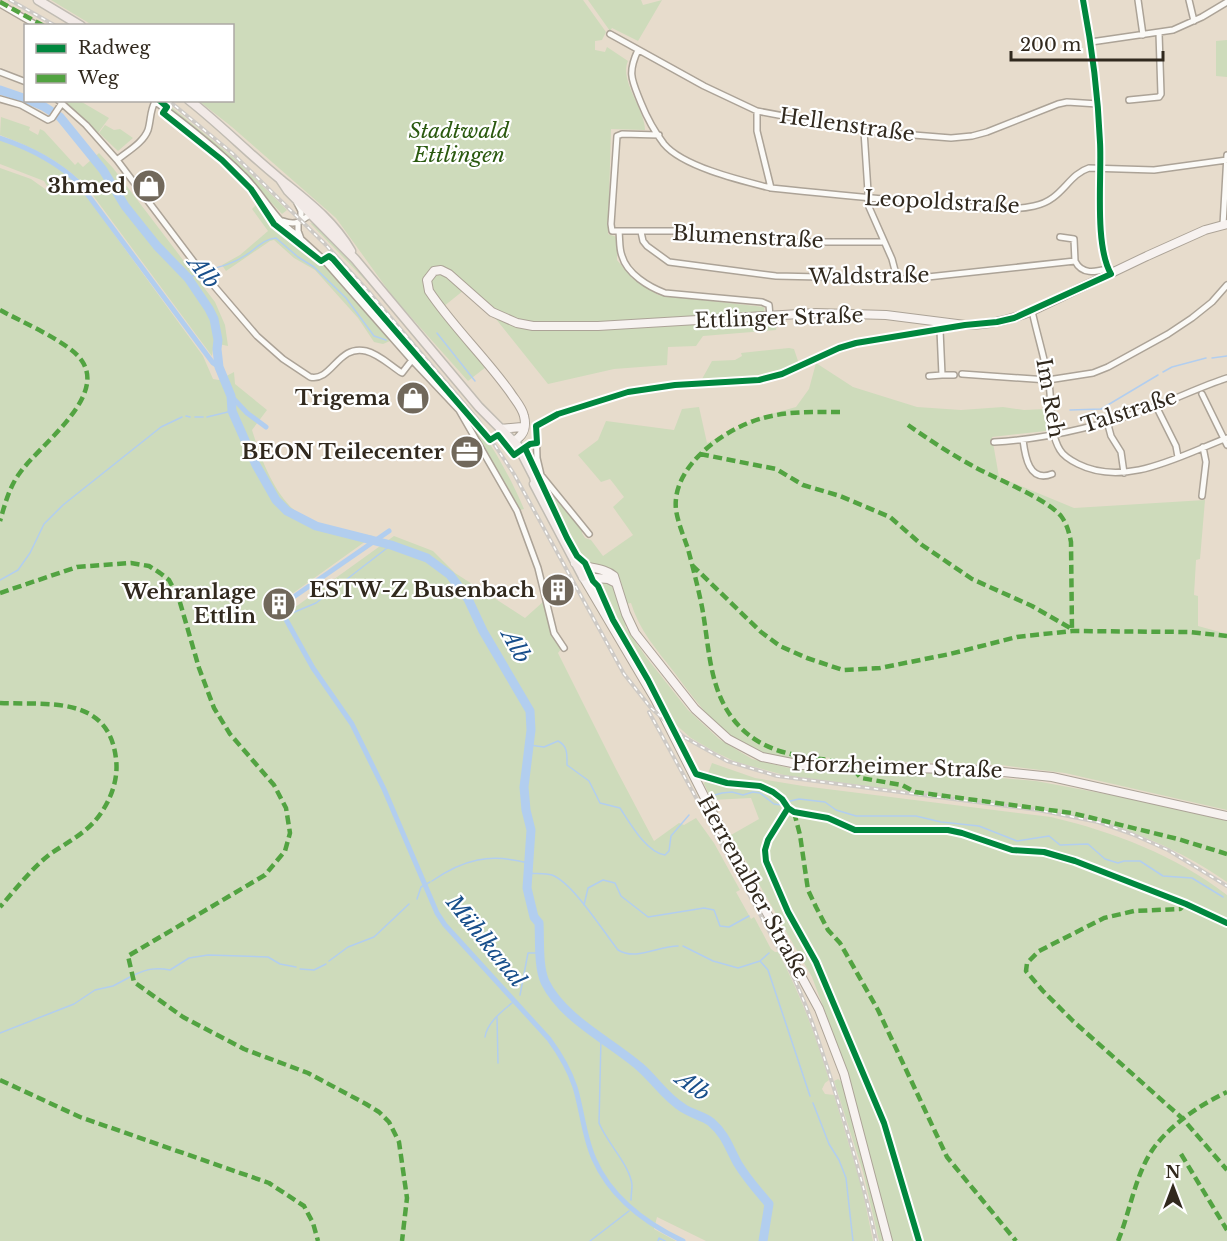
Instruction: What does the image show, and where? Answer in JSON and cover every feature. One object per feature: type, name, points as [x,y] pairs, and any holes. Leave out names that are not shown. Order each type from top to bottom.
[{"type":"main road","points":[[38,0],[78,24]]},
{"type":"main road","points":[[192,102],[226,129],[314,212]]},
{"type":"main road","points":[[280,179],[294,197],[314,212]]},
{"type":"main road","name":"Herrenalber Straße","points":[[314,212],[468,393],[518,446],[527,462],[537,489],[575,563],[655,699],[711,810],[819,1010],[844,1074],[888,1241]]},
{"type":"main road","name":"Ettlinger Straße","points":[[523,424],[521,409],[499,376],[432,296],[427,284],[430,274],[438,270],[445,271],[492,312],[517,322],[548,327],[851,313],[965,325],[997,322],[1032,311],[1109,271],[1225,224]]},
{"type":"main road","points":[[500,429],[523,424]]},
{"type":"main road","points":[[512,442],[523,424]]},
{"type":"main road","points":[[575,563],[591,569],[610,572],[616,583]]},
{"type":"main road","points":[[583,577],[591,569]]},
{"type":"main road","points":[[583,577],[600,578],[616,583]]},
{"type":"main road","points":[[594,597],[595,583],[600,578]]},
{"type":"main road","name":"Pforzheimer Straße","points":[[616,583],[635,633],[695,710],[728,739],[762,757],[802,765],[985,770],[1052,777],[1227,816]]},
{"type":"street","points":[[1083,0],[1098,104],[1101,230],[1109,271]]},
{"type":"street","points":[[1138,0],[1143,35]]},
{"type":"street","points":[[1189,0],[1194,21]]},
{"type":"street","points":[[1090,42],[1159,33],[1194,21],[1227,2]]},
{"type":"street","points":[[0,4],[35,24]]},
{"type":"street","points":[[1129,100],[1159,97],[1161,94],[1159,33]]},
{"type":"street","name":"Hellenstraße","points":[[609,34],[704,86],[757,111],[864,131],[951,138],[972,136],[1058,104],[1068,102],[1098,104]]},
{"type":"street","name":"Leopoldstraße","points":[[638,50],[631,68],[632,83],[648,120],[672,151],[698,165],[771,188],[978,207],[1033,207],[1057,196],[1082,170],[1100,167]]},
{"type":"street","points":[[0,72],[24,81]]},
{"type":"street","points":[[0,99],[21,105],[48,120],[52,118],[60,104],[86,124],[249,328],[265,344],[310,377],[319,378],[343,356],[353,351],[373,354],[402,373],[412,360]]},
{"type":"street","points":[[117,160],[145,136],[154,102]]},
{"type":"street","points":[[155,102],[245,176],[287,228],[323,259],[459,410],[517,511],[538,568],[554,633],[564,648]]},
{"type":"street","points":[[757,111],[757,131],[771,188]]},
{"type":"street","points":[[864,131],[869,207],[892,259],[897,278]]},
{"type":"street","name":"Blumenstraße","points":[[658,135],[617,136],[612,231],[675,231],[778,242],[883,242]]},
{"type":"street","points":[[1100,167],[1154,170],[1227,158],[1225,224]]},
{"type":"street","points":[[294,197],[301,211],[299,236]]},
{"type":"street","points":[[283,221],[291,224],[299,222],[314,212]]},
{"type":"street","points":[[620,232],[620,253],[626,266],[655,290],[665,293],[762,302],[769,306],[770,316]]},
{"type":"street","name":"Waldstraße","points":[[641,232],[647,246],[669,262],[776,276],[909,279],[1075,261],[1085,271],[1109,271]]},
{"type":"street","points":[[1060,237],[1074,238],[1075,261]]},
{"type":"street","points":[[962,374],[1048,380],[1081,376],[1108,367],[1192,318],[1212,302],[1227,285]]},
{"type":"street","name":"Im Reh","points":[[1032,311],[1048,380],[1054,434],[1060,451],[1074,462],[1102,472],[1125,473],[1150,467],[1226,441]]},
{"type":"street","points":[[523,424],[536,426],[558,414],[628,392],[675,385],[759,380],[790,371],[839,348],[879,338],[965,325]]},
{"type":"street","points":[[940,330],[942,375]]},
{"type":"street","points":[[929,376],[954,375]]},
{"type":"street","name":"Talstraße","points":[[994,442],[1023,440],[1054,434],[1157,409],[1227,378]]},
{"type":"street","points":[[1202,394],[1226,441]]},
{"type":"street","points":[[1157,409],[1176,446],[1178,457]]},
{"type":"street","points":[[1107,421],[1121,452],[1125,473]]},
{"type":"street","points":[[536,426],[537,458],[541,475],[589,534]]},
{"type":"street","points":[[1023,440],[1028,465],[1039,475],[1052,474]]},
{"type":"street","points":[[1202,496],[1206,462],[1203,447]]},
{"type":"green space","name":"Stadtwald Ettlingen","points":[[51,0],[583,0],[606,32],[602,40],[595,41],[595,50],[605,52],[607,47],[628,61],[626,69],[629,86],[644,122],[645,130],[611,129],[608,234],[617,237],[617,260],[632,278],[658,295],[764,307],[766,320],[778,320],[776,330],[703,336],[696,346],[668,347],[667,365],[614,369],[548,384],[496,319],[501,312],[469,286],[438,311],[486,367],[468,381],[393,297],[336,218],[200,102],[234,102],[234,24],[90,24]]},
{"type":"green space","points":[[588,0],[641,0],[643,5],[662,0],[638,41],[612,28],[610,31]]},
{"type":"green space","points":[[1227,40],[1227,77],[1216,76],[1216,41]]},
{"type":"green space","points":[[65,102],[82,102],[109,118],[98,133]]},
{"type":"green space","points":[[169,105],[233,157],[287,210],[282,214],[229,157],[167,108]]},
{"type":"green space","points":[[1,117],[30,127],[29,130],[38,135],[40,129],[44,131],[75,165],[78,162],[83,167],[99,153],[113,168],[215,302],[225,325],[228,346],[214,343],[212,356],[89,190],[80,180],[48,157],[0,135]]},
{"type":"green space","points":[[105,125],[114,130],[120,129],[133,138],[118,151],[99,133]]},
{"type":"green space","points":[[0,140],[26,149],[62,170],[82,190],[203,356],[213,379],[219,380],[234,372],[235,384],[267,410],[252,430],[275,486],[294,510],[319,524],[373,536],[289,596],[294,608],[394,536],[433,551],[455,573],[525,618],[544,601],[552,635],[561,649],[558,653],[654,841],[679,823],[684,825],[696,818],[714,843],[740,890],[736,892],[751,919],[754,917],[771,949],[778,952],[786,967],[819,1047],[829,1080],[822,1089],[825,1094],[834,1095],[862,1188],[873,1241],[706,1241],[657,1217],[654,1229],[676,1241],[0,1241],[0,168],[31,179],[52,194],[44,181],[0,164]]},
{"type":"green space","points":[[258,203],[285,238],[320,264],[323,262],[390,341],[383,344],[374,342],[358,318],[315,270],[294,258],[274,240],[226,271],[222,265],[240,255],[268,231],[252,209]]},
{"type":"green space","points":[[310,223],[318,225],[392,306],[390,308],[370,285]]},
{"type":"green space","points":[[329,257],[414,354],[411,356],[326,258]]},
{"type":"green space","points":[[794,349],[799,364],[760,375],[702,379],[712,361],[735,360],[742,356],[741,353]]},
{"type":"green space","points":[[816,363],[853,387],[917,407],[961,410],[1003,407],[1024,410],[1046,409],[1046,431],[992,437],[999,477],[1074,508],[1205,500],[1200,559],[1196,560],[1194,595],[1198,596],[1198,626],[1227,634],[1227,810],[1065,773],[1001,765],[849,760],[797,754],[796,760],[771,755],[747,746],[723,730],[708,715],[649,639],[631,603],[626,604],[623,587],[617,575],[606,568],[588,566],[586,561],[579,557],[543,483],[582,526],[585,538],[591,540],[603,556],[633,535],[613,507],[624,497],[610,479],[601,482],[578,455],[598,440],[606,421],[674,430],[682,409],[699,407],[707,443],[760,417],[796,407],[809,389]]},
{"type":"green space","points":[[446,392],[481,430],[510,478],[524,509],[520,510],[510,491],[507,492],[462,411]]},
{"type":"green space","points":[[601,581],[612,586],[627,625],[625,626],[646,657],[688,710],[719,739],[752,759],[789,768],[952,774],[1036,781],[1138,800],[1227,821],[1227,882],[1185,856],[1142,836],[1097,821],[1049,810],[784,775],[736,762],[715,752],[691,738],[674,723],[650,676],[613,617],[598,583]]},
{"type":"green space","points":[[712,763],[755,778],[803,786],[1051,817],[1075,823],[1121,838],[1165,857],[1227,895],[1227,1241],[891,1241],[848,1073],[812,977],[731,835],[759,819],[751,798],[712,800],[704,784]]},
{"type":"green space","points":[[838,1079],[843,1083],[850,1103],[854,1134],[862,1152],[885,1241],[879,1241],[863,1172],[834,1081]]},
{"type":"waterway","name":"Alb","points":[[0,90],[24,98]]},
{"type":"waterway","name":"Alb","points":[[34,102],[60,117],[103,170],[125,206],[157,246],[188,278],[209,309],[214,319],[218,340],[219,367],[231,396],[232,411],[256,465],[276,500],[287,511],[316,526],[391,545],[427,558],[450,575],[468,599],[483,631],[530,711],[531,730],[524,787],[531,830],[527,888],[534,917],[539,923],[540,961],[545,982],[553,995],[575,1018],[640,1067],[677,1104],[708,1120],[720,1132],[741,1169],[769,1204],[763,1241]]},
{"type":"waterway","points":[[0,138],[42,156],[79,183],[213,363],[219,367]]},
{"type":"waterway","points":[[204,271],[236,261],[263,242],[276,238],[314,267],[346,298],[374,336],[386,340]]},
{"type":"waterway","points":[[188,278],[196,275]]},
{"type":"waterway","points":[[437,333],[475,381]]},
{"type":"waterway","points":[[1212,358],[1227,356]]},
{"type":"waterway","points":[[1163,372],[1172,367],[1206,358]]},
{"type":"waterway","points":[[1070,410],[1101,409],[1158,375]]},
{"type":"waterway","points":[[231,396],[247,413],[266,427]]},
{"type":"waterway","points":[[207,417],[232,411]]},
{"type":"waterway","points":[[186,416],[190,417]]},
{"type":"waterway","points":[[0,580],[18,570],[30,553],[44,524],[63,505],[161,427],[182,417]]},
{"type":"waterway","points":[[195,417],[203,417]]},
{"type":"waterway","name":"Mühlkanal","points":[[389,531],[279,607],[313,668],[352,724],[384,789],[437,913],[445,925],[549,1039],[564,1062],[575,1087],[585,1133],[601,1173],[631,1208],[655,1226],[683,1241]]},
{"type":"waterway","points":[[285,616],[316,603],[391,545]]},
{"type":"waterway","points":[[529,745],[544,747],[558,741],[564,745],[567,765],[589,781],[600,803],[620,808],[639,836],[658,853],[665,855],[669,851],[671,836],[689,815]]},
{"type":"waterway","points":[[711,796],[732,792],[743,795],[753,792],[760,793],[774,804],[782,805]]},
{"type":"waterway","points":[[786,802],[799,799],[825,802],[836,810],[856,816],[916,816],[941,822],[979,826],[1017,841],[1049,836],[1060,845],[1088,844],[1105,859],[1118,863],[1140,861],[1163,876],[1192,878],[1223,897]]},
{"type":"waterway","points":[[432,881],[455,868],[478,860],[501,858],[528,863]]},
{"type":"waterway","points":[[528,873],[552,875],[569,887],[618,950],[640,954],[678,946]]},
{"type":"waterway","points":[[584,905],[588,888],[603,880],[615,883],[621,896],[648,917],[704,908],[714,910],[720,926],[729,927],[749,916]]},
{"type":"waterway","points":[[417,899],[421,887],[430,882]]},
{"type":"waterway","points":[[329,961],[348,947],[374,937],[409,904]]},
{"type":"waterway","points":[[683,946],[713,961],[738,968],[760,961],[768,970],[810,1096]]},
{"type":"waterway","points":[[520,995],[528,953],[541,953]]},
{"type":"waterway","points":[[760,961],[769,953]]},
{"type":"waterway","points":[[134,975],[152,969],[170,970],[189,958],[208,955],[268,957],[280,964],[296,967]]},
{"type":"waterway","points":[[300,969],[314,970],[326,964]]},
{"type":"waterway","points":[[0,1033],[74,1004],[95,990],[113,986],[130,977]]},
{"type":"waterway","points":[[485,1037],[492,1022],[512,1003]]},
{"type":"waterway","points":[[497,1017],[498,1063]]},
{"type":"waterway","points":[[601,1039],[599,1123],[630,1177],[631,1200]]},
{"type":"waterway","points":[[813,1103],[829,1144],[846,1178],[853,1241]]},
{"type":"waterway","points":[[590,1241],[629,1211]]},
{"type":"waterway","points":[[658,1241],[659,1238],[665,1241]]},
{"type":"railway","points":[[10,0],[52,24]]},
{"type":"railway","points":[[170,102],[232,153],[325,244],[478,420],[514,474],[624,674],[651,708],[684,737],[727,761],[777,776],[1038,810],[1098,822],[1168,850],[1227,886]]},
{"type":"railway","points":[[649,712],[785,960],[801,994],[848,1134],[876,1241]]},
{"type":"marked path","points":[[0,2],[40,24]]},
{"type":"marked path","points":[[0,310],[67,347],[82,361],[87,375],[85,390],[78,406],[19,474],[8,496],[0,521]]},
{"type":"marked path","points":[[840,412],[782,414],[763,418],[733,430],[703,451],[691,464],[682,478],[677,494],[676,510],[699,592],[712,671],[723,702],[742,729],[766,746],[779,751],[848,763],[861,778],[902,785],[915,792],[1072,813],[1178,839],[1227,854]]},
{"type":"marked path","points":[[908,425],[963,460],[1043,502],[1061,516],[1068,528],[1071,542],[1072,631]]},
{"type":"marked path","points":[[700,454],[776,469],[803,485],[840,496],[890,517],[922,545],[972,579],[1032,606],[1072,629]]},
{"type":"marked path","points":[[0,593],[77,567],[131,563],[149,566],[169,580],[179,599],[199,668],[214,708],[230,734],[274,785],[286,808],[290,833],[285,851],[265,875],[128,956],[134,982],[183,1017],[244,1049],[308,1073],[379,1112],[389,1122],[399,1142],[407,1198],[402,1241]]},
{"type":"marked path","points":[[692,565],[761,632],[780,646],[843,670],[880,668],[1017,637],[1072,631],[1190,632],[1227,636]]},
{"type":"marked path","points":[[0,703],[56,705],[89,714],[102,724],[111,738],[117,767],[112,792],[94,822],[43,860],[0,907]]},
{"type":"marked path","points":[[794,812],[800,835],[808,890],[816,907],[828,930],[840,943],[878,1010],[947,1157],[1016,1241]]},
{"type":"marked path","points":[[1186,904],[1180,909],[1134,911],[1104,918],[1039,951],[1027,963],[1026,971],[1073,1021],[1183,1119],[1227,1170]]},
{"type":"marked path","points":[[0,1080],[80,1117],[269,1183],[304,1206],[313,1223],[318,1241]]},
{"type":"marked path","points":[[1118,1241],[1137,1182],[1153,1149],[1168,1131],[1187,1116],[1227,1092]]},
{"type":"marked path","points":[[1181,1154],[1227,1230]]},
{"type":"cycle path","points":[[161,102],[167,107],[163,113],[222,160],[251,189],[274,224],[321,261],[329,256],[333,259],[490,440],[498,435],[514,455],[530,444],[537,443],[536,426],[558,414],[628,392],[675,385],[759,380],[782,374],[839,348],[856,343],[1014,318],[1111,274],[1102,246],[1098,106],[1083,0]]},
{"type":"cycle path","points":[[525,448],[567,538],[598,586],[613,620],[648,680],[696,774],[727,783],[760,786],[773,792],[794,812],[828,818],[855,830],[948,830],[1012,850],[1044,852],[1075,861],[1186,904],[1227,923]]},
{"type":"cycle path","points":[[788,808],[768,840],[765,850],[766,861],[788,912],[816,962],[884,1123],[919,1241]]},
{"type":"place","name":"3hmed","points":[[149,186]]},
{"type":"place","name":"Trigema","points":[[413,398]]},
{"type":"place","name":"BEON Teilecenter","points":[[467,452]]},
{"type":"place","name":"ESTW-Z Busenbach","points":[[558,590]]},
{"type":"place","name":"Wehranlage Ettlin","points":[[279,604]]}]
